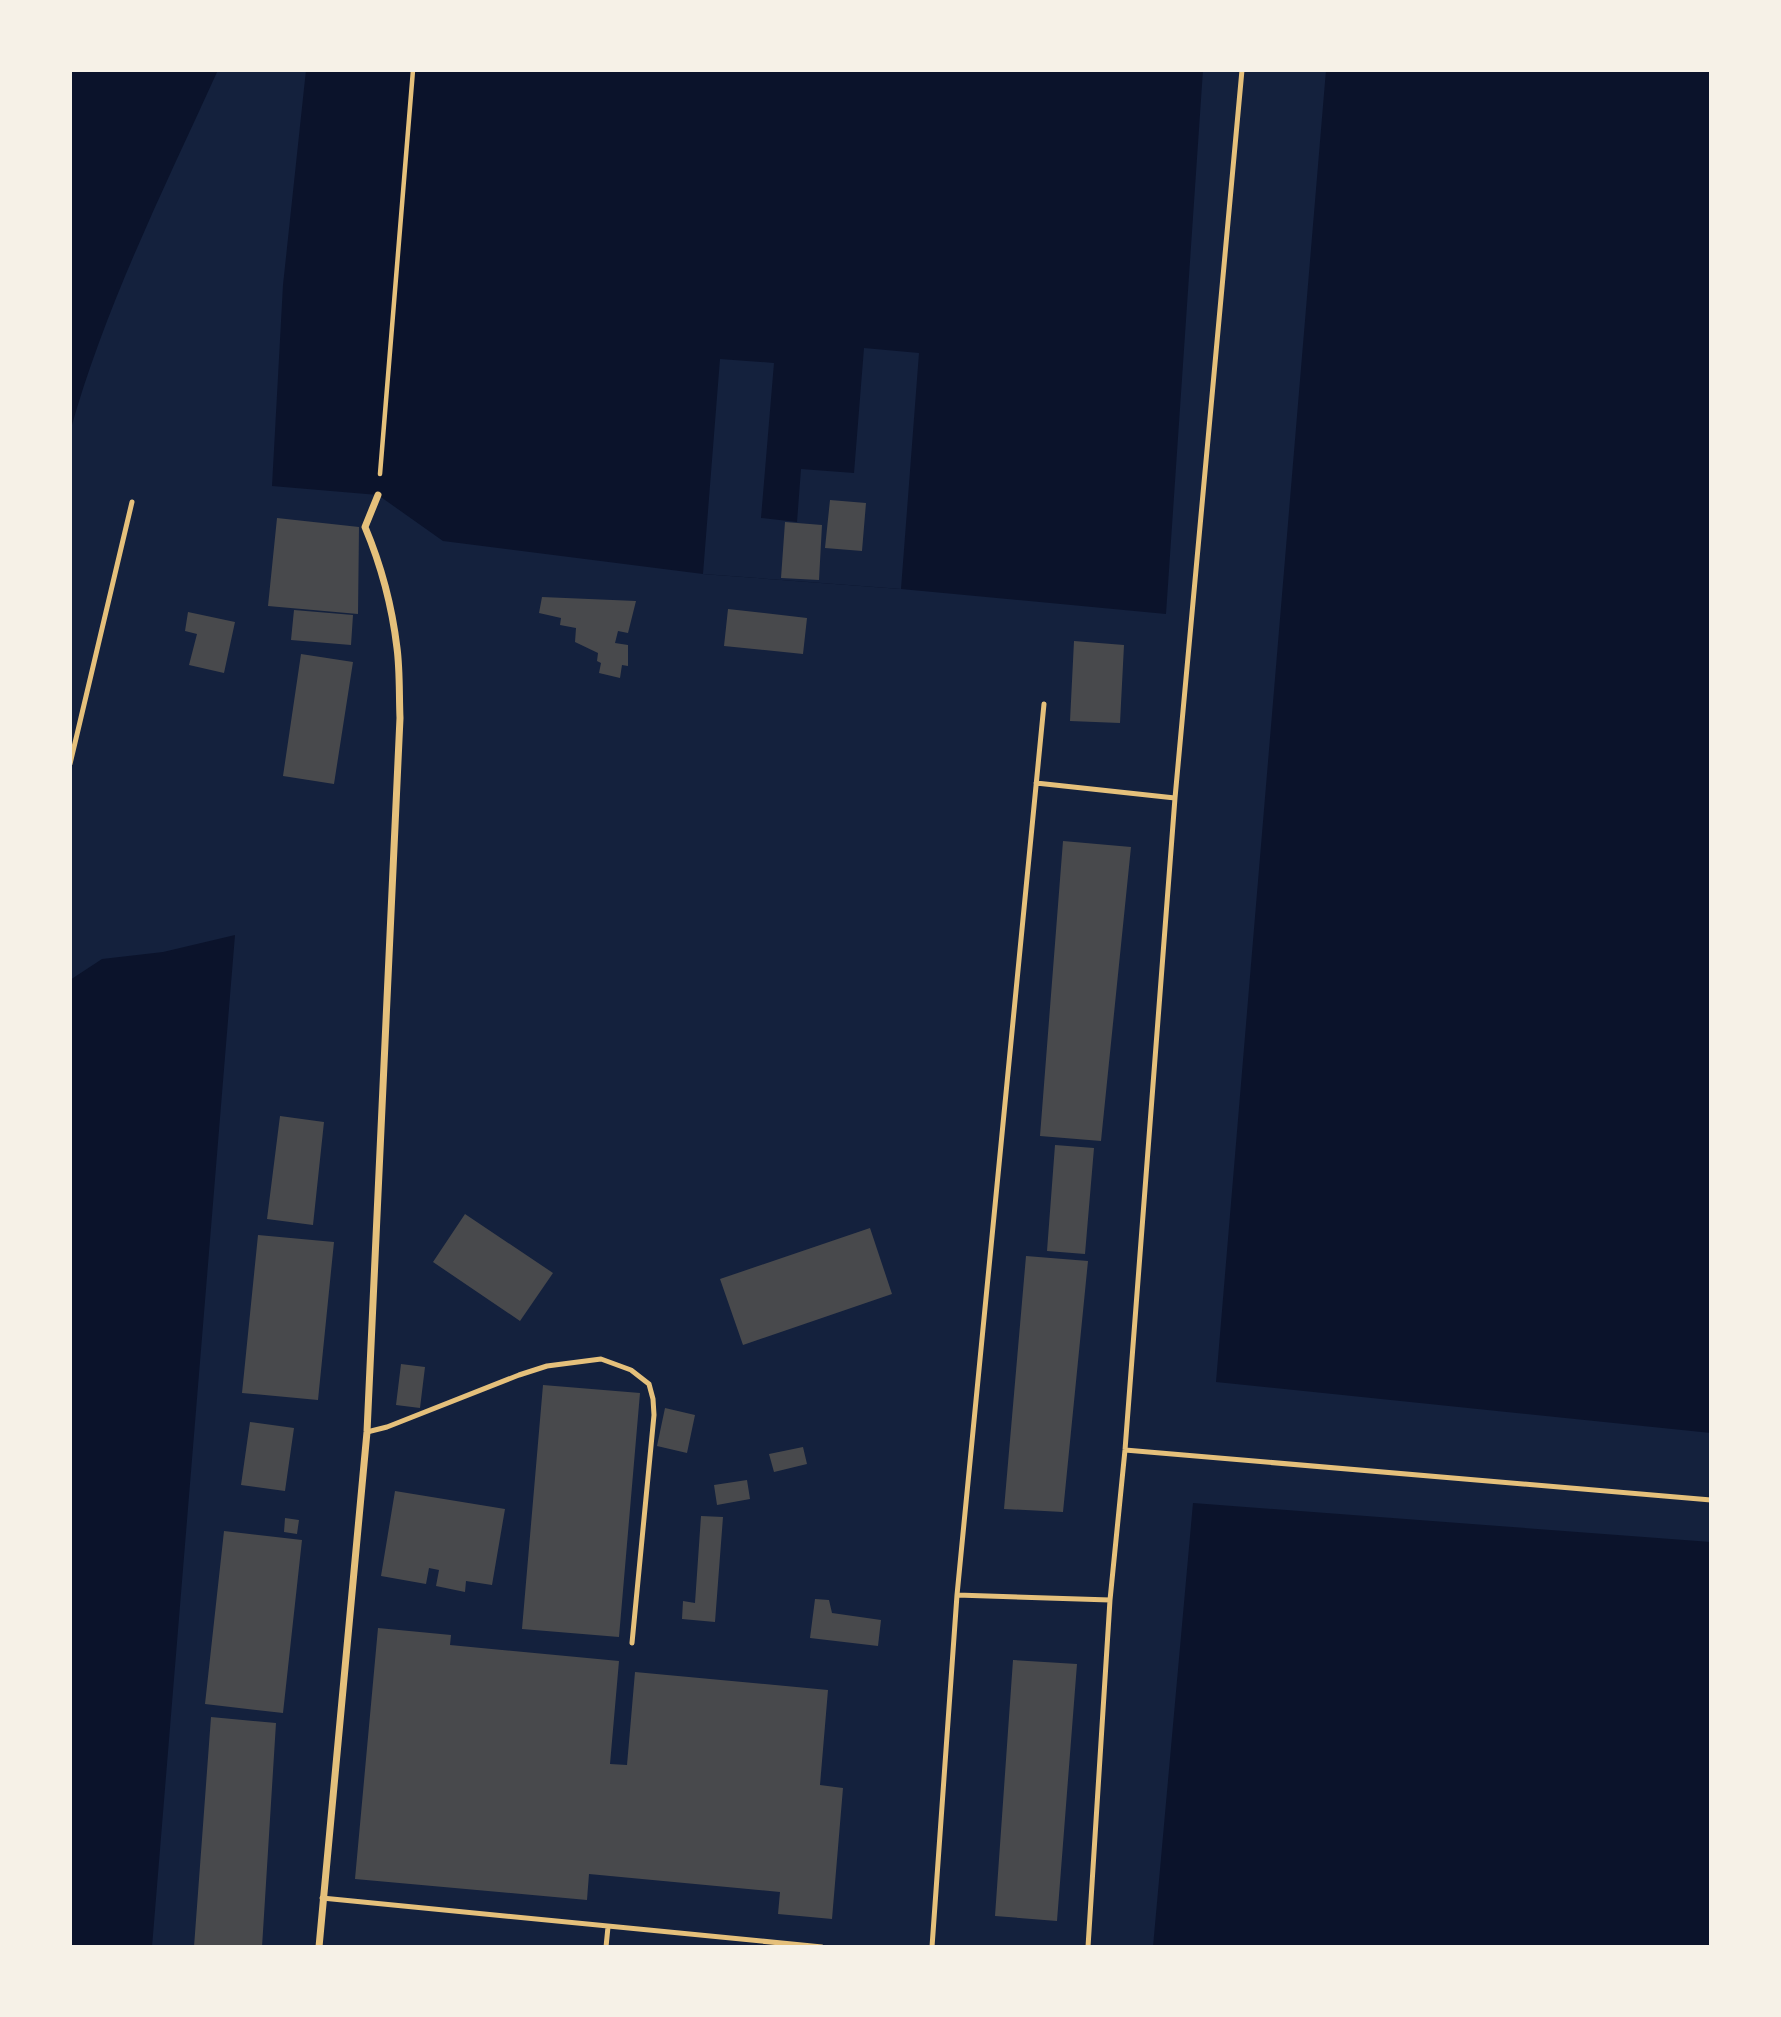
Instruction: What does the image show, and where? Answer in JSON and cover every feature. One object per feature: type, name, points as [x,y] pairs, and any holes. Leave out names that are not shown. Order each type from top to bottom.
[{"type":"street","points":[[319,1947],[367,1432],[400,718],[397,648],[384,581],[365,527],[378,495]]},
{"type":"lane","points":[[1088,1947],[1110,1600],[1125,1450],[1175,798],[1242,70]]},
{"type":"lane","points":[[70,764],[132,502]]},
{"type":"lane","points":[[932,1947],[957,1595],[1044,704]]},
{"type":"lane","points":[[1036,783],[1175,798]]},
{"type":"lane","points":[[367,1432],[387,1427],[547,1366],[601,1359],[640,1376],[649,1384],[654,1415],[632,1643]]},
{"type":"lane","points":[[1125,1450],[1711,1500]]},
{"type":"lane","points":[[957,1595],[1110,1600]]},
{"type":"lane","points":[[322,1899],[822,1947]]},
{"type":"lane","points":[[606,1947],[608,1927]]},
{"type":"path","points":[[378,495],[412,70]]},
{"type":"water","points":[[70,70],[218,70],[118,293],[84,385],[70,432]]},
{"type":"water","points":[[306,70],[1203,70],[1166,614],[703,574],[443,541],[378,495],[272,486],[283,285]]},
{"type":"water","points":[[1326,70],[1711,70],[1711,1433],[1216,1382]]},
{"type":"water","points":[[235,935],[152,1947],[70,1947],[70,980],[102,959],[163,952]]},
{"type":"water","points":[[1193,1503],[1711,1542],[1711,1947],[1153,1947]]},
{"type":"pier","points":[[864,348],[919,353],[901,589],[703,574],[720,359],[774,363],[761,518],[797,522],[801,469],[854,473]]},
{"type":"building","points":[[830,500],[866,503],[862,551],[825,548]]},
{"type":"building","points":[[277,518],[359,527],[358,614],[268,606]]},
{"type":"building","points":[[785,522],[822,525],[819,580],[781,578]]},
{"type":"building","points":[[542,597],[636,601],[628,633],[618,631],[615,643],[628,645],[628,666],[622,665],[620,678],[599,673],[601,663],[597,661],[598,653],[575,642],[576,628],[560,625],[561,618],[539,613]]},
{"type":"building","points":[[728,609],[807,618],[803,654],[724,646]]},
{"type":"building","points":[[294,610],[353,615],[351,645],[291,640]]},
{"type":"building","points":[[188,612],[235,622],[224,673],[189,665],[197,634],[185,631]]},
{"type":"building","points":[[1074,641],[1124,645],[1120,723],[1070,721]]},
{"type":"building","points":[[301,654],[353,662],[334,784],[283,776]]},
{"type":"building","points":[[1063,841],[1131,847],[1101,1141],[1040,1136]]},
{"type":"building","points":[[280,1116],[324,1122],[313,1225],[267,1219]]},
{"type":"building","points":[[1055,1145],[1094,1148],[1085,1254],[1047,1251]]},
{"type":"building","points":[[465,1214],[553,1273],[520,1321],[433,1262]]},
{"type":"building","points":[[870,1228],[892,1294],[743,1345],[720,1279]]},
{"type":"building","points":[[258,1235],[334,1242],[318,1400],[242,1393]]},
{"type":"building","points":[[1026,1256],[1088,1261],[1063,1512],[1004,1509]]},
{"type":"building","points":[[401,1364],[425,1367],[420,1408],[396,1405]]},
{"type":"building","points":[[543,1385],[640,1393],[619,1637],[522,1629]]},
{"type":"building","points":[[665,1408],[695,1415],[687,1453],[657,1446]]},
{"type":"building","points":[[250,1422],[294,1428],[285,1491],[241,1485]]},
{"type":"building","points":[[803,1447],[807,1464],[774,1472],[769,1454]]},
{"type":"building","points":[[747,1480],[750,1499],[717,1505],[714,1485]]},
{"type":"building","points":[[395,1491],[505,1509],[492,1585],[466,1581],[465,1592],[436,1586],[439,1570],[429,1568],[426,1584],[381,1576]]},
{"type":"building","points":[[701,1516],[723,1517],[715,1622],[682,1619],[683,1601],[695,1603]]},
{"type":"building","points":[[285,1518],[299,1520],[297,1534],[284,1532]]},
{"type":"building","points":[[224,1531],[302,1540],[283,1713],[205,1704]]},
{"type":"building","points":[[815,1599],[829,1600],[832,1613],[881,1620],[878,1646],[810,1638]]},
{"type":"building","points":[[378,1628],[451,1635],[450,1645],[619,1661],[610,1764],[627,1765],[635,1672],[828,1690],[820,1785],[843,1788],[832,1919],[778,1914],[780,1892],[589,1874],[587,1900],[355,1879]]},
{"type":"building","points":[[1013,1660],[1077,1664],[1057,1921],[995,1916]]},
{"type":"building","points":[[211,1717],[276,1723],[262,1947],[194,1947]]}]
